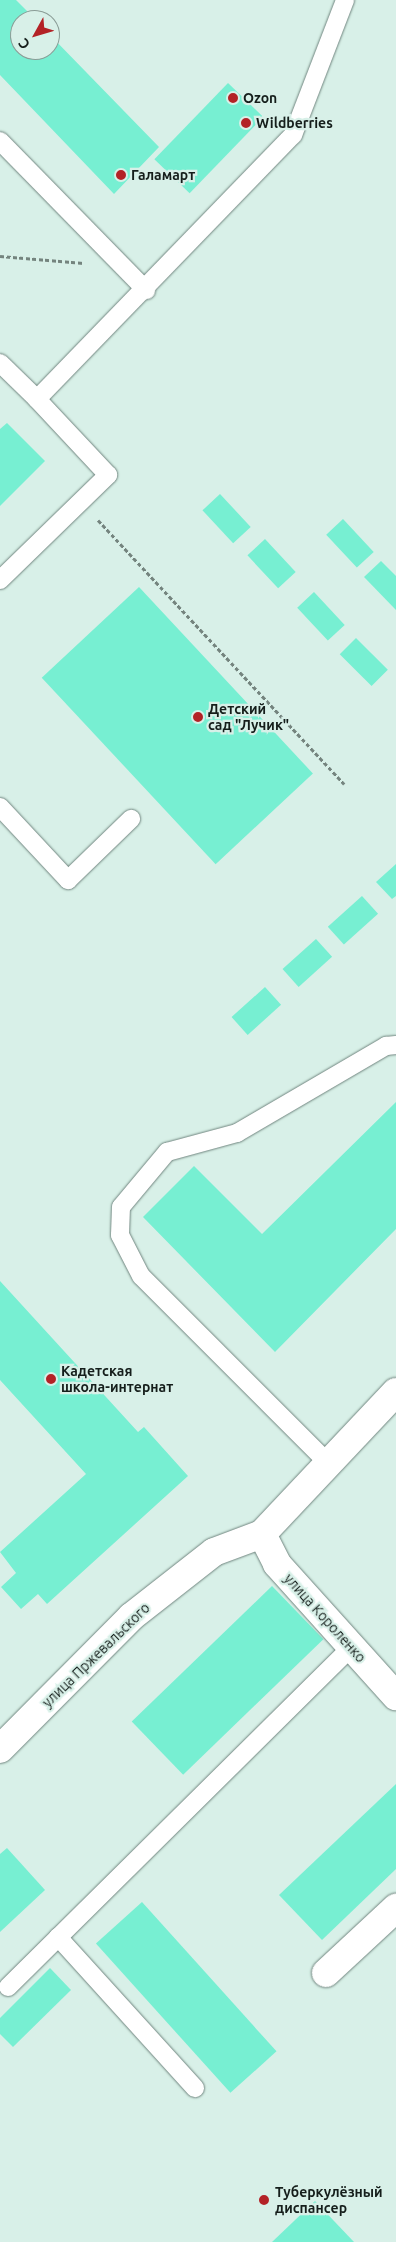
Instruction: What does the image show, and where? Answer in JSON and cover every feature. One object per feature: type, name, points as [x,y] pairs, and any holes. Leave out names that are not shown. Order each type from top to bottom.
[{"type":"street","name":"улица Пржевальского","points":[[0,1749],[131,1617],[214,1552],[262,1534],[396,1392]]},
{"type":"street","name":"улица Короленко","points":[[262,1534],[277,1564],[350,1648],[396,1696]]},
{"type":"street","points":[[326,1974],[396,1908]]},
{"type":"lane","points":[[36,399],[146,290],[293,135],[345,0]]},
{"type":"lane","points":[[0,141],[146,290]]},
{"type":"lane","points":[[0,363],[108,474],[0,580]]},
{"type":"lane","points":[[0,807],[68,880],[131,819]]},
{"type":"lane","points":[[328,1463],[141,1276],[120,1235],[120,1207],[167,1152],[237,1133],[386,1046],[396,1045]]},
{"type":"lane","points":[[8,1987],[350,1648]]},
{"type":"lane","points":[[58,1937],[195,2088]]},
{"type":"path","points":[[0,256],[122,266]]},
{"type":"path","points":[[80,502],[344,784]]},
{"type":"building","points":[[0,0],[16,0],[26,10],[10,10],[10,60],[60,60],[60,45],[159,147],[114,194],[0,75]]},
{"type":"building","points":[[228,83],[263,117],[190,193],[154,159]]},
{"type":"building","points":[[7,423],[45,461],[0,506],[0,429]]},
{"type":"building","points":[[220,494],[251,527],[233,543],[202,510]]},
{"type":"building","points":[[343,519],[374,552],[357,568],[326,535]]},
{"type":"building","points":[[265,539],[296,572],[278,588],[247,555]]},
{"type":"building","points":[[381,561],[396,576],[396,610],[364,577]]},
{"type":"building","points":[[139,587],[313,773],[216,864],[42,678]]},
{"type":"building","points":[[314,592],[345,625],[328,641],[297,608]]},
{"type":"building","points":[[356,638],[388,670],[372,686],[340,654]]},
{"type":"building","points":[[396,864],[396,896],[392,899],[376,882]]},
{"type":"building","points":[[362,896],[378,914],[344,945],[328,927]]},
{"type":"building","points":[[316,939],[332,957],[299,987],[283,969]]},
{"type":"building","points":[[265,987],[281,1005],[248,1035],[232,1017]]},
{"type":"building","points":[[396,1102],[396,1229],[275,1352],[143,1217],[194,1166],[262,1234]]},
{"type":"building","points":[[0,1281],[138,1432],[144,1427],[188,1476],[47,1604],[38,1594],[21,1609],[1,1587],[16,1573],[0,1552],[86,1474],[0,1380]]},
{"type":"building","points":[[272,1586],[323,1639],[183,1775],[132,1721]]},
{"type":"building","points":[[396,1784],[396,1869],[322,1940],[279,1895]]},
{"type":"building","points":[[7,1848],[45,1890],[0,1932],[0,1854]]},
{"type":"building","points":[[142,1902],[276,2051],[230,2093],[96,1943]]},
{"type":"building","points":[[50,1968],[71,1990],[13,2047],[0,2034],[0,2018]]},
{"type":"building","points":[[315,2201],[354,2242],[272,2242]]},
{"type":"place","name":"Ozon","points":[[233,98]]},
{"type":"place","name":"Wildberries","points":[[246,123]]},
{"type":"place","name":"Галамарт","points":[[121,175]]},
{"type":"place","name":"Детский сад \"Лучик\"","points":[[198,717]]},
{"type":"place","name":"Кадетская школа-интернат","points":[[51,1379]]},
{"type":"place","name":"Туберкулёзный диспансер","points":[[264,2200]]}]
